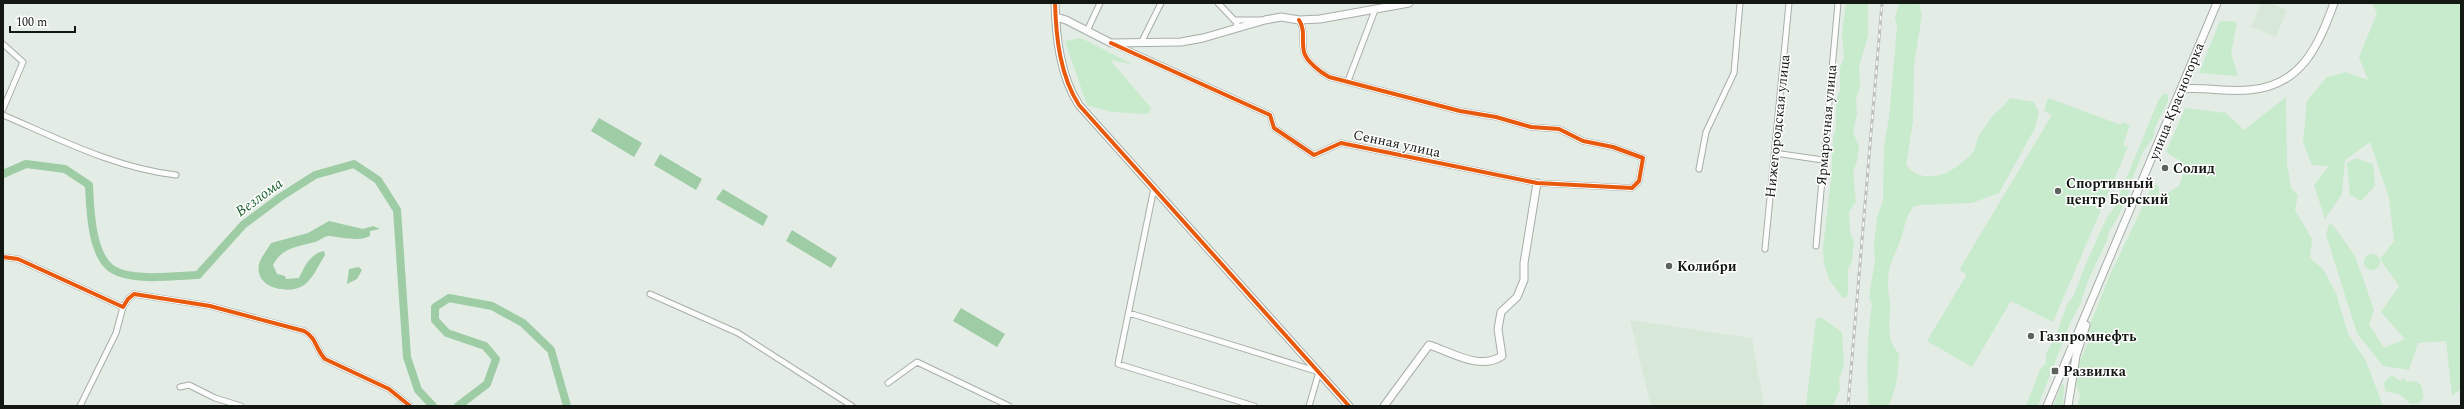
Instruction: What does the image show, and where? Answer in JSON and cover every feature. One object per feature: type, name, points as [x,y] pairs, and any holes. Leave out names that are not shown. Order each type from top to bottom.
[{"type":"street","points":[[1055,3],[1063,68],[1075,98],[1093,122],[1349,406]]},
{"type":"street","points":[[1087,31],[1100,3]]},
{"type":"street","points":[[1142,41],[1161,3]]},
{"type":"street","points":[[1218,3],[1237,24],[1236,28]]},
{"type":"street","points":[[1234,20],[1265,20],[1281,18],[1299,20],[1343,16],[1408,3]]},
{"type":"street","points":[[1699,169],[1706,132],[1734,73],[1740,3]]},
{"type":"street","name":"Нижегородская улица","points":[[1765,249],[1789,3]]},
{"type":"street","name":"Ярмарочная улица","points":[[1816,246],[1838,3]]},
{"type":"street","name":"улица Красногорка","points":[[2099,287],[2216,3]]},
{"type":"street","points":[[2181,89],[2248,90],[2277,84],[2292,76],[2310,56],[2334,3]]},
{"type":"street","points":[[1299,20],[1303,28],[1304,50],[1306,57],[1325,75],[1348,81],[1374,10]]},
{"type":"street","points":[[1056,17],[1066,20],[1111,42],[1182,42],[1265,20]]},
{"type":"street","name":"Сенная улица","points":[[1111,42],[1270,115],[1274,128],[1314,155],[1330,146],[1348,143],[1537,183],[1632,188],[1639,180],[1643,158],[1613,147],[1583,141],[1575,135],[1559,129],[1531,126],[1460,111],[1348,81]]},
{"type":"street","points":[[3,44],[24,62],[3,109]]},
{"type":"street","points":[[3,115],[88,151],[148,172],[176,175]]},
{"type":"street","points":[[1774,153],[1823,160]]},
{"type":"street","points":[[1384,406],[1429,345],[1468,361],[1494,361],[1502,356],[1498,329],[1501,312],[1516,297],[1524,280],[1524,263],[1537,183]]},
{"type":"street","points":[[1154,188],[1118,364],[1254,406]]},
{"type":"street","points":[[3,257],[18,260],[123,307]]},
{"type":"street","points":[[2047,406],[2099,287]]},
{"type":"street","points":[[2068,406],[2076,356],[2099,287]]},
{"type":"street","points":[[80,406],[116,333],[123,307],[128,299],[134,294],[210,306],[304,332],[312,336],[320,352],[326,359],[389,389],[410,406]]},
{"type":"street","points":[[650,294],[738,333],[852,406]]},
{"type":"street","points":[[1129,313],[1319,372],[1309,406]]},
{"type":"street","points":[[888,383],[917,362],[1009,406]]},
{"type":"street","points":[[180,386],[189,385],[215,398],[241,406]]},
{"type":"shaded area","points":[[1846,3],[1868,3],[1868,36],[1859,67],[1860,87],[1856,99],[1857,114],[1853,132],[1859,147],[1857,161],[1853,172],[1856,202],[1849,212],[1850,233],[1854,241],[1852,261],[1848,269],[1848,293],[1846,298],[1842,297],[1830,281],[1824,264],[1823,248],[1831,179],[1833,138],[1836,127],[1836,100],[1840,90],[1840,67],[1844,58],[1842,33]]},
{"type":"shaded area","points":[[1899,3],[1919,3],[1922,15],[1914,65],[1913,122],[1906,165],[1914,172],[1922,176],[1940,175],[1958,166],[1973,151],[1983,129],[1993,115],[2006,104],[2010,98],[2034,102],[2039,112],[2035,128],[1999,193],[1972,203],[1920,205],[1913,207],[1910,211],[1889,270],[1888,281],[1890,334],[1892,344],[1899,354],[1895,388],[1888,406],[1869,406],[1868,355],[1872,304],[1869,297],[1875,260],[1874,245],[1877,218],[1883,200],[1884,145],[1889,118],[1897,27],[1895,18]]},
{"type":"shaded area","points":[[2261,3],[2270,3],[2287,10],[2276,37],[2251,27]]},
{"type":"shaded area","points":[[2372,3],[2461,3],[2461,304],[2459,308],[2461,318],[2461,389],[2452,396],[2446,341],[2418,343],[2409,370],[2383,366],[2357,333],[2326,235],[2329,224],[2333,225],[2355,256],[2374,310],[2369,324],[2384,348],[2405,339],[2381,312],[2399,286],[2380,259],[2394,241],[2389,198],[2370,142],[2345,160],[2342,194],[2325,219],[2314,185],[2329,166],[2312,165],[2303,142],[2307,101],[2327,77],[2346,72],[2368,80],[2359,57],[2377,13]]},
{"type":"shaded area","points":[[2220,21],[2237,22],[2231,53],[2238,76],[2199,73]]},
{"type":"shaded area","points":[[1081,38],[1134,65],[1110,60],[1151,108],[1148,114],[1111,112],[1087,105],[1065,41]]},
{"type":"shaded area","points":[[2164,93],[2168,95],[2168,101],[2155,128],[2153,138],[2143,152],[2134,174],[2130,190],[2119,215],[2109,232],[2107,240],[2088,281],[2080,305],[2071,321],[2038,406],[2026,406],[2040,370],[2046,363],[2046,354],[2055,337],[2067,305],[2073,297],[2107,217],[2114,208],[2159,99]]},
{"type":"shaded area","points":[[2286,97],[2287,163],[2291,188],[2298,195],[2295,210],[2312,239],[2310,258],[2323,269],[2336,293],[2348,334],[2366,361],[2383,406],[2077,406],[2080,395],[2076,385],[2079,364],[2088,342],[2088,330],[2109,277],[2152,187],[2157,184],[2159,188],[2159,195],[2164,195],[2179,186],[2183,174],[2182,162],[2166,152],[2185,108],[2226,113],[2244,130]]},
{"type":"shaded area","name":"Спортивный центр Борский","points":[[2048,98],[2121,125],[2123,122],[2130,125],[2123,145],[2128,147],[2053,322],[2011,301],[1972,367],[1927,341],[1966,276],[1966,274],[1959,270],[2052,115],[2044,111]]},
{"type":"shaded area","points":[[599,118],[642,143],[634,157],[591,131]]},
{"type":"shaded area","points":[[660,154],[702,179],[696,190],[654,165]]},
{"type":"shaded area","points":[[2356,158],[2373,164],[2375,186],[2361,201],[2350,195],[2347,163]]},
{"type":"shaded area","points":[[723,189],[768,216],[763,226],[716,199]]},
{"type":"shaded area","points":[[329,221],[363,229],[373,226],[380,229],[370,231],[370,236],[366,238],[350,239],[327,236],[315,242],[286,251],[273,265],[277,274],[285,276],[286,279],[299,278],[306,265],[312,258],[319,252],[324,251],[325,255],[313,275],[304,285],[299,288],[286,290],[278,289],[272,287],[262,279],[258,269],[260,261],[271,243],[308,233]]},
{"type":"shaded area","points":[[792,230],[837,258],[831,268],[786,241]]},
{"type":"shaded area","points":[[2369,254],[2375,254],[2380,259],[2378,268],[2375,270],[2369,270],[2364,265],[2364,259]]},
{"type":"shaded area","points":[[359,267],[362,270],[357,279],[347,284],[349,269]]},
{"type":"shaded area","points":[[961,308],[1005,334],[997,347],[953,321]]},
{"type":"shaded area","points":[[1820,317],[1842,332],[1844,364],[1839,380],[1840,389],[1833,406],[1806,406],[1816,319]]},
{"type":"shaded area","points":[[1630,320],[1752,338],[1764,406],[1651,406]]},
{"type":"shaded area","points":[[2391,375],[2400,381],[2403,378],[2408,382],[2416,381],[2421,385],[2424,398],[2419,403],[2411,404],[2399,394],[2385,391],[2384,383]]},
{"type":"shaded area","points":[[2062,384],[2064,385],[2063,406],[2053,406]]},
{"type":"waterway","name":"Везлома","points":[[3,174],[26,164],[65,169],[89,185],[93,230],[100,253],[105,262],[112,269],[131,276],[166,277],[198,275],[243,225],[279,198],[315,175],[354,164],[378,180],[397,210],[407,357],[418,390],[433,406]]},
{"type":"waterway","name":"Везлома","points":[[458,406],[487,384],[496,359],[485,346],[447,333],[435,320],[435,307],[449,298],[492,306],[523,323],[551,350],[567,406]]},
{"type":"railway","points":[[1848,406],[1882,3]]},
{"type":"cycle path","points":[[1055,3],[1056,29],[1063,69],[1067,82],[1079,105],[1349,406]]},
{"type":"cycle path","points":[[1111,43],[1270,115],[1274,128],[1314,155],[1341,143],[1537,183],[1632,188],[1639,181],[1643,158],[1613,147],[1583,141],[1559,129],[1531,127],[1496,117],[1460,111],[1329,77],[1307,59],[1303,48],[1303,32],[1299,20]]},
{"type":"cycle path","points":[[3,257],[18,259],[123,307],[128,299],[134,294],[210,306],[304,331],[314,340],[325,359],[389,389],[410,406]]},
{"type":"place","name":"Солид","points":[[2165,168]]},
{"type":"place","name":"Спортивный центр Борский","points":[[2058,191]]},
{"type":"place","name":"Колибри","points":[[1669,266]]},
{"type":"place","name":"Газпромнефть","points":[[2031,336]]},
{"type":"place","name":"Развилка","points":[[2055,371]]}]
